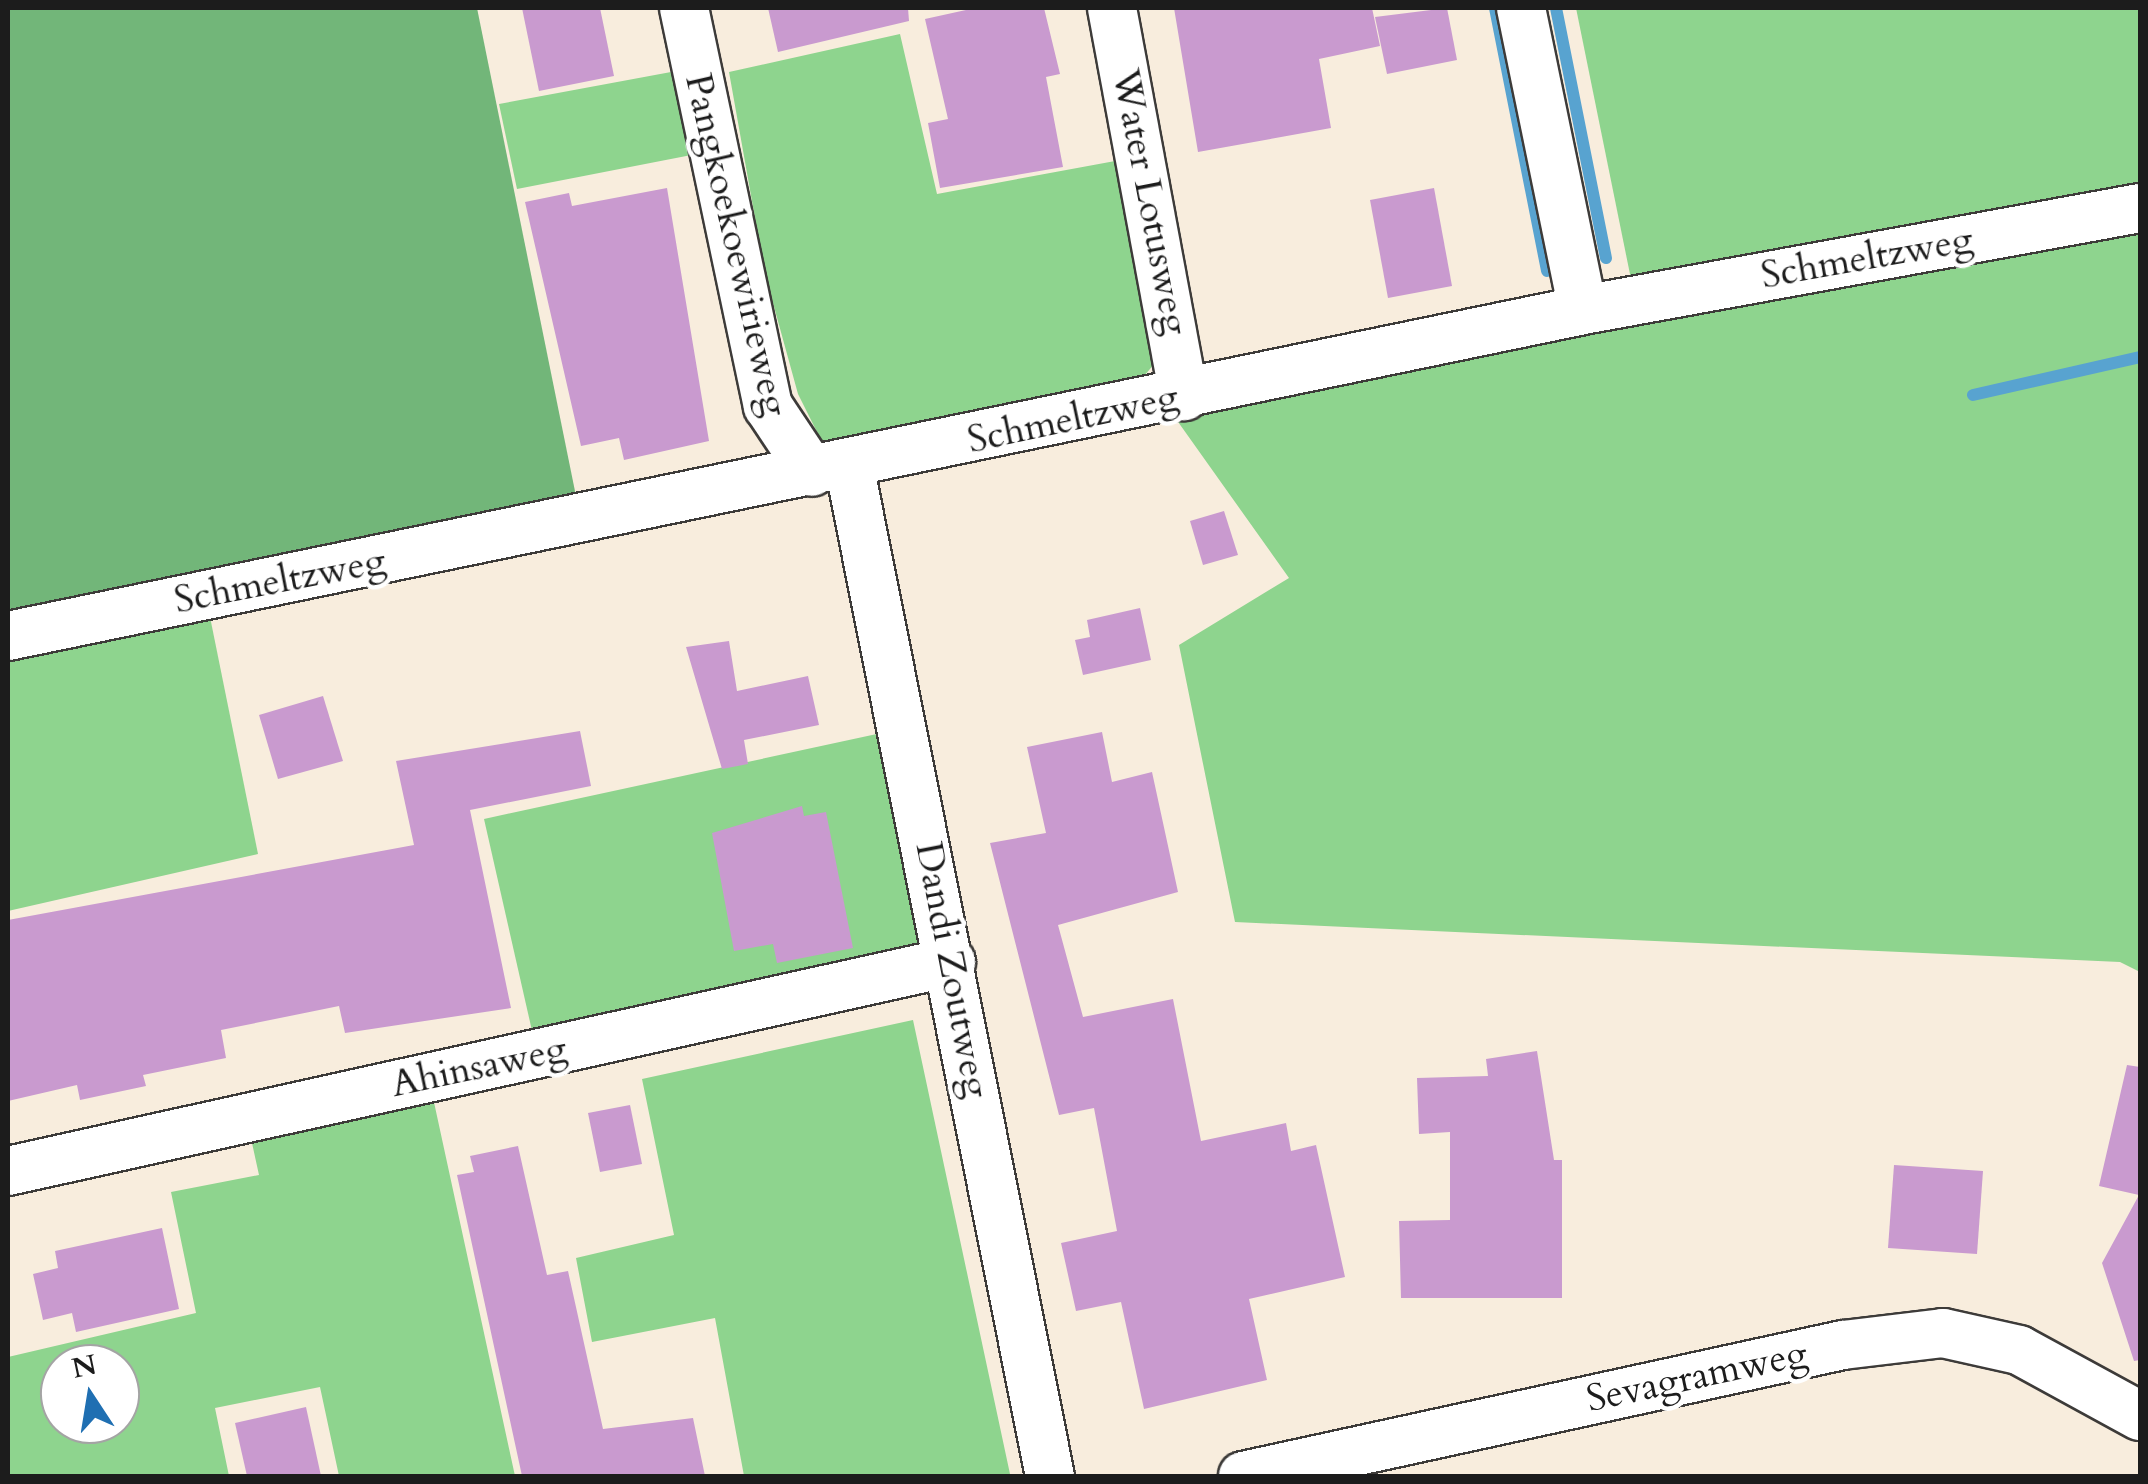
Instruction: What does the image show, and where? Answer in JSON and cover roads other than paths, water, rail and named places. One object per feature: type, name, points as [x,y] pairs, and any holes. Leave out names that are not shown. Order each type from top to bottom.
[{"type":"street","name":"Pangkoekoewirieweg","points":[[684,8],[768,406],[830,469]]},
{"type":"street","name":"Water Lotusweg","points":[[1112,8],[1184,396]]},
{"type":"street","points":[[1521,8],[1584,310]]},
{"type":"street","name":"Schmeltzweg","points":[[8,636],[1184,396],[1584,310],[2140,208]]},
{"type":"street","name":"Dandi Zoutweg","points":[[830,469],[952,962],[1050,1476]]},
{"type":"street","name":"Ahinsaweg","points":[[8,1172],[952,962]]},
{"type":"street","name":"Sevagramweg","points":[[1242,1476],[1843,1345],[1943,1333],[2019,1350],[2140,1416]]},
{"type":"waterway","points":[[1495,8],[1547,271]]},
{"type":"waterway","points":[[1556,8],[1606,258]]},
{"type":"waterway","points":[[1973,395],[2140,357]]}]
